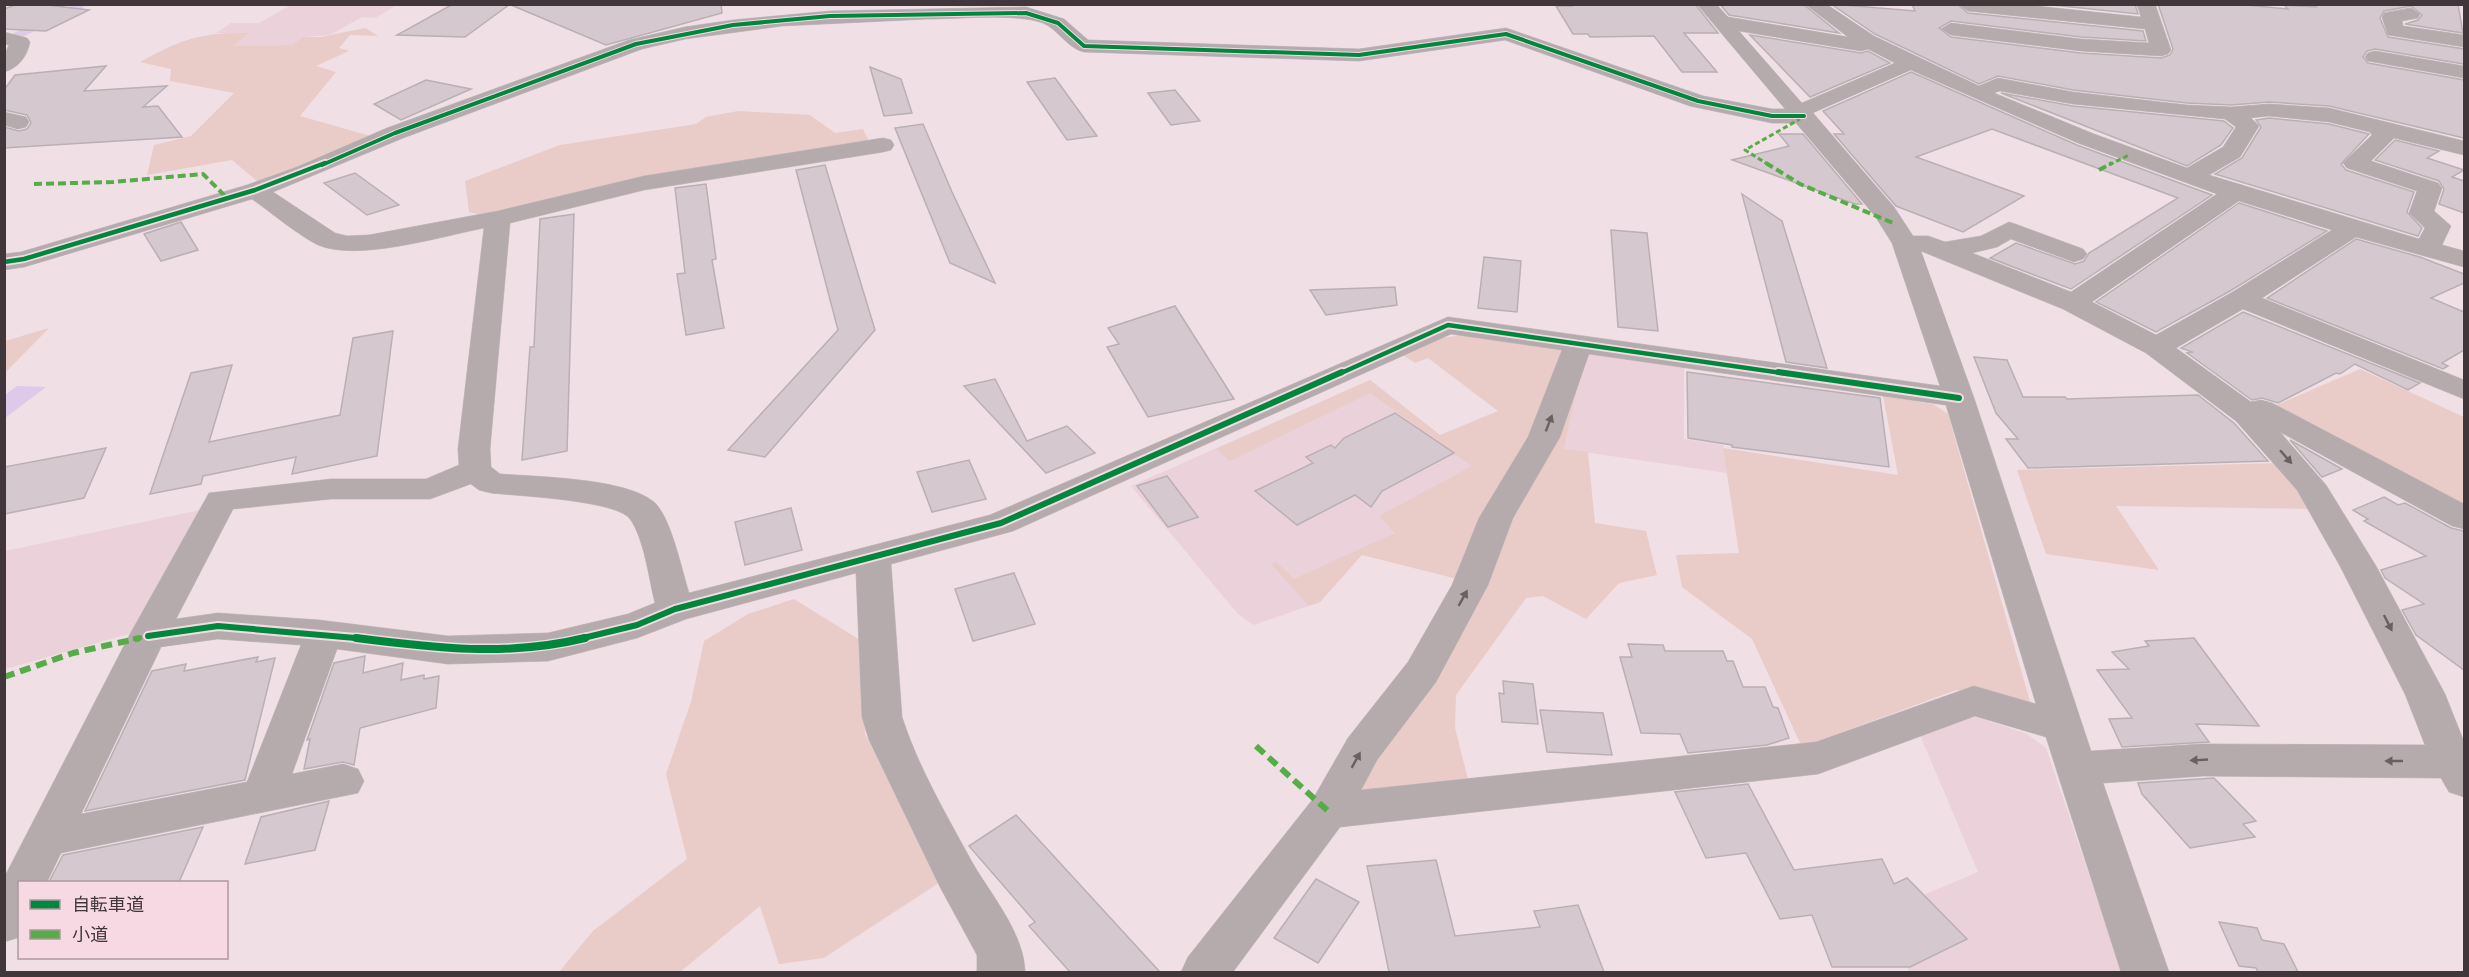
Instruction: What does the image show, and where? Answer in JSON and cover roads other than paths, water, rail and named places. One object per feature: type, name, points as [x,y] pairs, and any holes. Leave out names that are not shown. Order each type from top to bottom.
[{"type":"street","points":[[1814,4],[1842,26],[1910,52],[1977,93],[2064,131],[2190,176],[2352,228],[2464,259]]},
{"type":"street","points":[[1951,29],[2081,45],[2162,50],[2146,4]]},
{"type":"street","points":[[4,262],[24,259],[255,190],[305,172],[395,133],[636,44],[677,35],[810,16],[1026,13],[1047,18],[1065,28],[1075,41],[1093,47],[1311,54],[1359,55],[1506,34],[1698,101],[1772,116],[1801,113],[1816,106],[1951,29],[1968,5],[2152,24]]},
{"type":"street","points":[[2409,12],[2391,17],[2395,30],[2464,41]]},
{"type":"street","points":[[1713,14],[1817,36],[1910,52]]},
{"type":"street","points":[[1713,14],[1885,212],[1905,243],[1959,398],[2063,727],[2145,972]]},
{"type":"street","points":[[4,66],[20,48],[20,42],[8,38]]},
{"type":"street","points":[[2375,57],[2464,72]]},
{"type":"street","points":[[1977,93],[1998,84],[2122,105],[2231,113],[2269,110],[2329,115],[2377,124],[2464,148]]},
{"type":"street","points":[[2256,91],[2269,110]]},
{"type":"street","points":[[2326,92],[2329,115]]},
{"type":"street","points":[[2190,176],[2232,152],[2248,126],[2231,113]]},
{"type":"street","points":[[2377,124],[2384,136],[2355,163],[2430,188],[2421,213],[2438,226],[2427,249]]},
{"type":"street","points":[[255,190],[312,232],[326,239],[347,244],[369,243],[498,218],[644,183],[883,145]]},
{"type":"street","points":[[2073,303],[2237,191]]},
{"type":"street","points":[[498,218],[474,449],[475,470],[491,483],[610,495],[642,510],[654,533],[675,609]]},
{"type":"street","points":[[2156,346],[2241,299],[2352,228]]},
{"type":"street","points":[[1942,250],[1988,242],[2009,230],[2073,254]]},
{"type":"street","points":[[1905,243],[1928,244],[2073,303],[2156,346],[2247,414],[2310,485],[2358,566],[2425,694],[2460,768],[2203,760],[2077,768]]},
{"type":"street","points":[[2241,299],[2451,384],[2464,366]]},
{"type":"street","points":[[148,636],[218,626],[324,634],[448,650],[548,647],[637,625],[675,609],[1000,523],[1448,325],[1959,398]]},
{"type":"street","points":[[1205,972],[1328,811],[1362,749],[1422,672],[1470,585],[1496,518],[1544,437],[1579,343]]},
{"type":"street","points":[[2247,414],[2261,408],[2464,518]]},
{"type":"street","points":[[26,881],[148,636],[221,500],[331,489],[430,489],[475,470]]},
{"type":"street","points":[[873,558],[882,717],[890,740],[956,874],[1000,953],[1001,972]]},
{"type":"street","points":[[264,796],[324,634]]},
{"type":"street","points":[[1328,811],[1818,758],[1974,701],[2063,727]]},
{"type":"street","points":[[47,838],[343,781]]},
{"type":"street","points":[[4,922],[18,897]]},
{"type":"waterway","points":[[63,14],[82,4]]},
{"type":"waterway","points":[[4,42],[41,24]]}]
